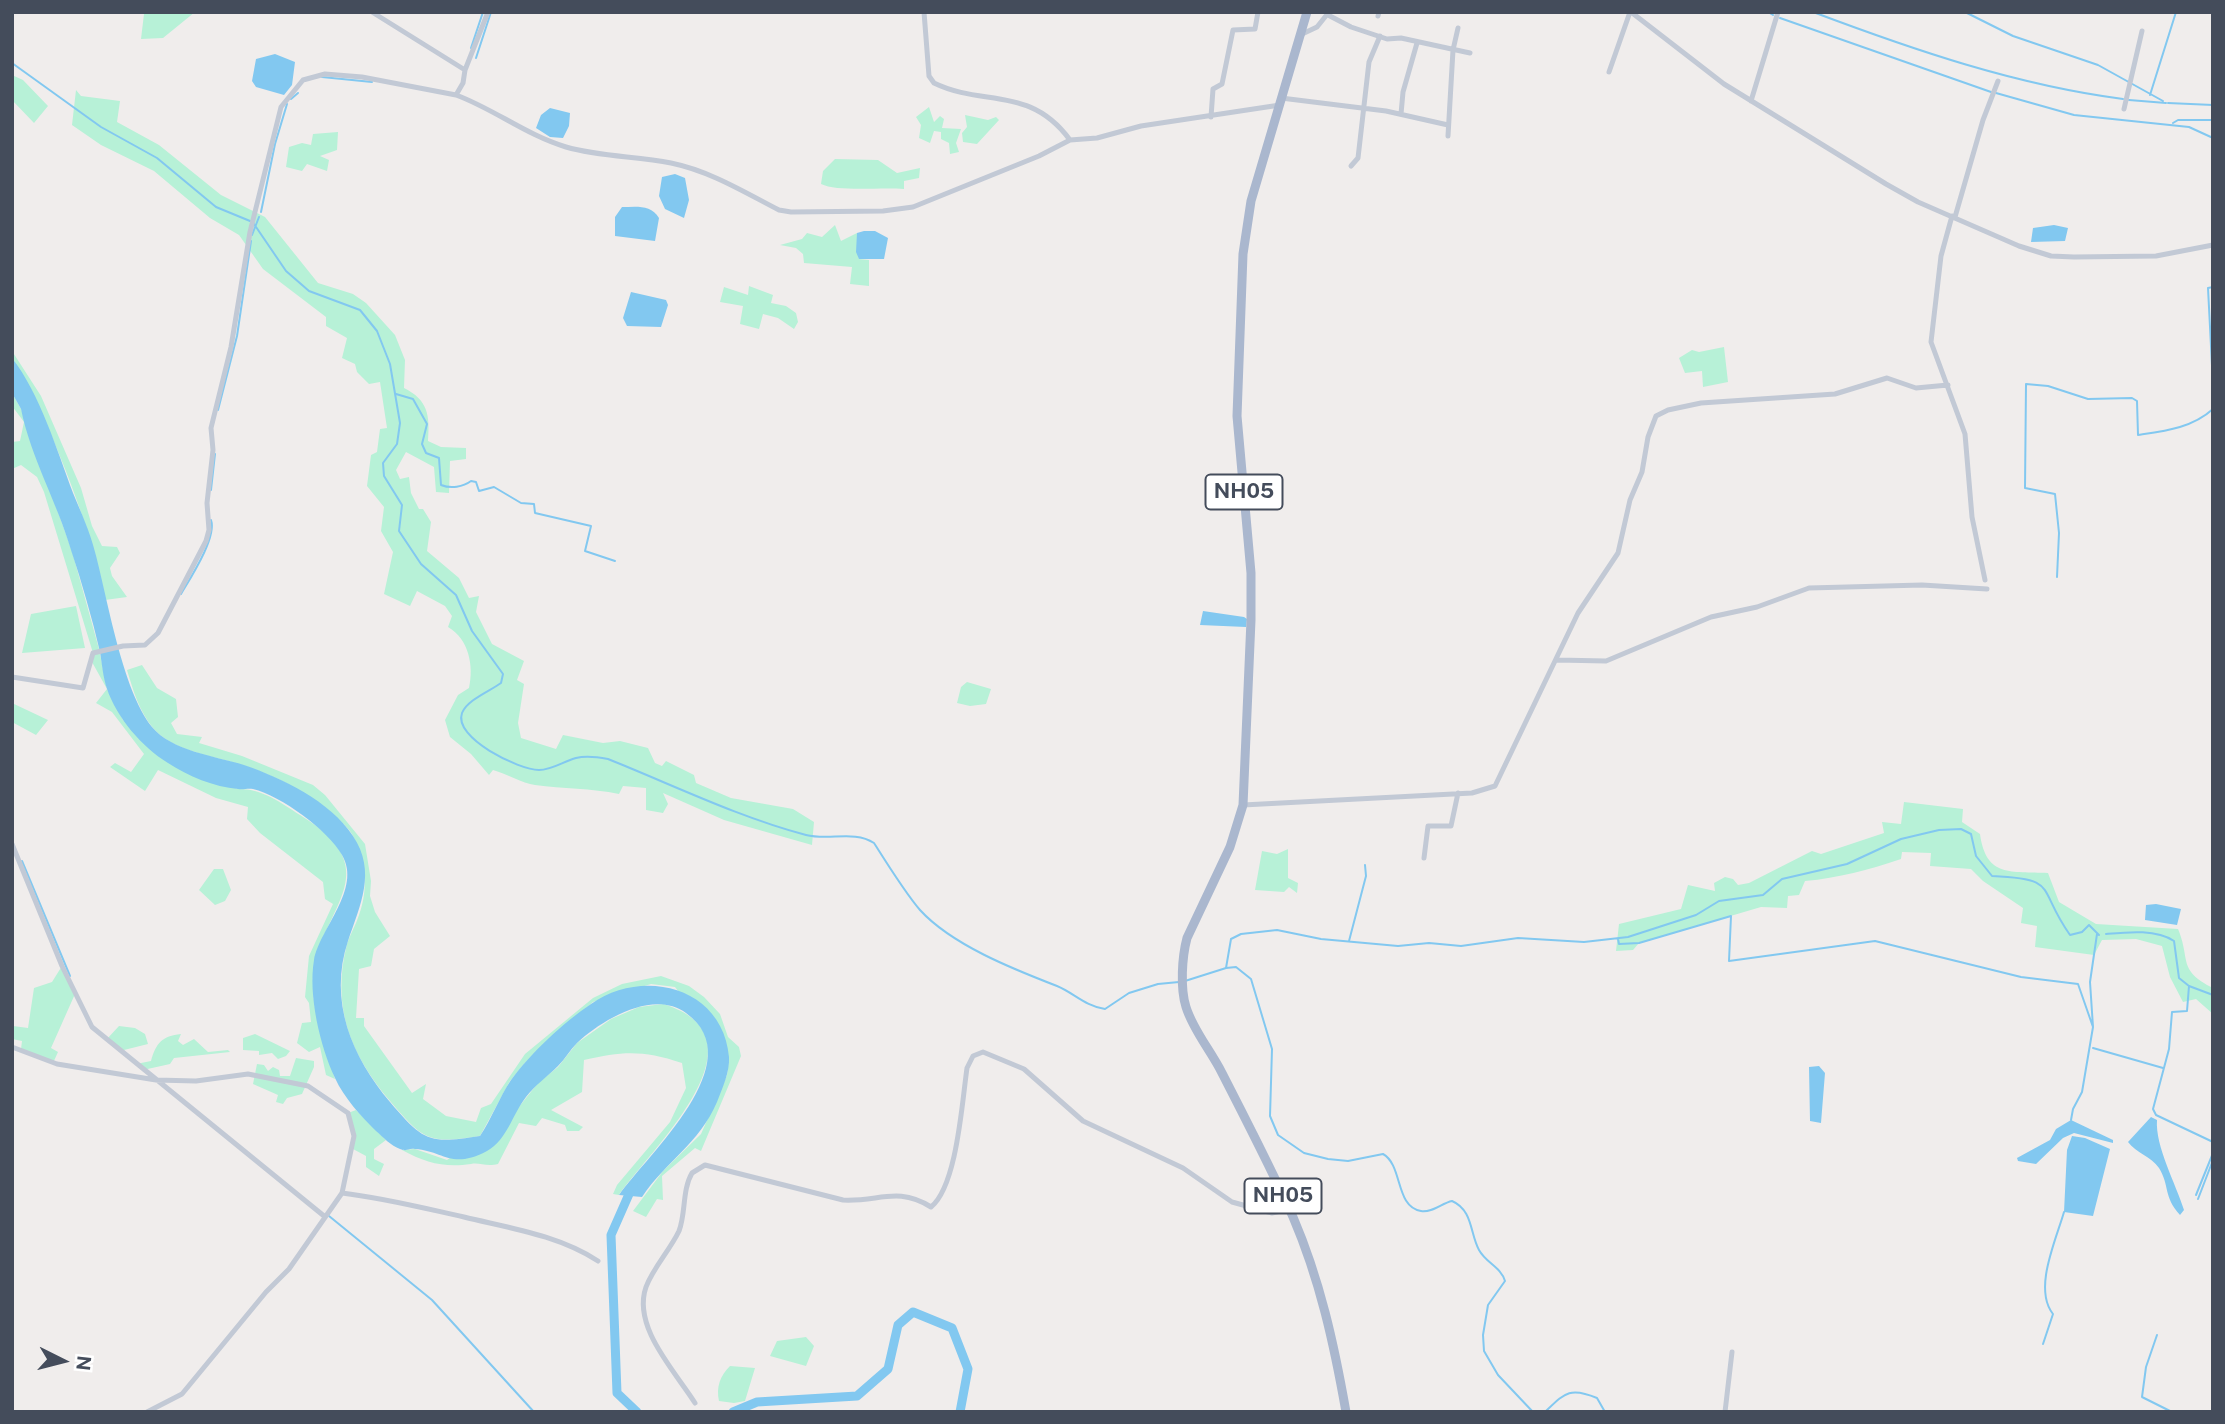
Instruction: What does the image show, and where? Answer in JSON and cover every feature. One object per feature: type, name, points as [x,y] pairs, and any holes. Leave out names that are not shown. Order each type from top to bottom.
[{"type":"main road","name":"NH05","points":[[1307,12],[1251,201],[1243,254],[1237,416],[1251,573],[1244,805],[1230,847],[1187,938],[1184,995],[1186,1008],[1221,1071],[1289,1209],[1314,1272],[1332,1335],[1346,1412]]},
{"type":"street","points":[[372,12],[465,70]]},
{"type":"street","points":[[456,95],[463,83],[465,70],[473,56],[488,12]]},
{"type":"street","points":[[924,12],[929,76],[934,83],[1014,100],[1052,119],[1070,140]]},
{"type":"street","points":[[1211,117],[1213,89],[1222,83],[1233,30],[1255,29],[1258,12]]},
{"type":"street","points":[[1609,72],[1631,12],[1724,84],[1751,101],[1918,202],[1996,237],[2051,256],[2156,256],[2213,245]]},
{"type":"street","points":[[1751,101],[1778,12]]},
{"type":"street","points":[[1300,35],[1318,27],[1328,13],[1350,27],[1380,36],[1470,53]]},
{"type":"street","points":[[1448,136],[1453,50],[1458,28]]},
{"type":"street","points":[[2124,109],[2143,31]]},
{"type":"street","points":[[1351,166],[1358,158],[1369,62],[1380,36]]},
{"type":"street","points":[[1401,114],[1403,92],[1417,43]]},
{"type":"street","points":[[12,677],[83,688],[95,653],[123,646],[145,645],[158,633],[209,530],[207,503],[213,450],[211,428],[231,347],[250,232],[281,107],[303,80],[325,74],[362,77],[456,95],[484,106],[528,132],[565,147],[709,174],[779,210],[791,212],[883,212],[913,207],[1039,156],[1070,140],[1097,138],[1141,126],[1211,117],[1281,101],[1365,108],[1448,125]]},
{"type":"street","points":[[1984,580],[1972,517],[1965,434],[1931,342],[1941,256],[1983,120],[1998,81]]},
{"type":"street","points":[[1244,805],[1458,793],[1486,790],[1500,781],[1526,720],[1578,613],[1619,553],[1630,500],[1642,472],[1648,437],[1656,416],[1668,410],[1701,403],[1835,394],[1876,380],[1887,379],[1916,388],[1948,386]]},
{"type":"street","points":[[1557,660],[1606,661],[1711,617],[1757,607],[1809,588],[1922,585],[1987,589]]},
{"type":"street","points":[[1424,858],[1428,826],[1451,826],[1458,793]]},
{"type":"street","points":[[12,844],[83,1013],[92,1027],[324,1216]]},
{"type":"street","points":[[12,1047],[57,1065],[156,1080],[196,1081],[248,1074],[307,1086],[348,1113],[354,1136],[342,1193],[281,1280],[267,1292],[182,1394],[147,1412]]},
{"type":"street","points":[[695,1403],[650,1334],[644,1317],[646,1288],[666,1257],[680,1227],[692,1173],[705,1165],[843,1200],[860,1201],[898,1194],[932,1207],[941,1196],[949,1171],[967,1068],[973,1056],[983,1052],[1024,1069],[1083,1121],[1183,1168],[1232,1202],[1272,1213],[1289,1209]]},
{"type":"street","points":[[342,1193],[425,1206],[505,1225],[542,1236],[598,1261]]},
{"type":"street","points":[[1725,1412],[1732,1352]]},
{"type":"green space","points":[[195,12],[163,38],[141,39],[144,14]]},
{"type":"green space","points":[[12,75],[23,80],[48,106],[34,123],[12,100]]},
{"type":"green space","points":[[76,90],[81,96],[120,101],[117,122],[159,145],[221,195],[265,217],[318,283],[353,294],[366,303],[395,335],[405,360],[404,388],[418,398],[426,409],[428,441],[441,447],[466,448],[466,459],[450,461],[449,493],[436,492],[434,467],[406,452],[396,470],[400,479],[409,477],[411,493],[419,509],[423,509],[431,522],[427,551],[459,578],[469,598],[479,596],[476,612],[492,644],[524,661],[517,680],[524,684],[518,723],[521,738],[556,749],[563,735],[603,743],[620,741],[648,748],[655,763],[662,766],[666,761],[694,775],[696,783],[731,798],[793,809],[814,822],[812,845],[724,820],[663,793],[668,804],[663,813],[646,810],[646,788],[623,786],[619,794],[535,785],[493,770],[489,775],[471,754],[450,737],[445,720],[458,695],[469,688],[471,671],[461,638],[448,627],[452,616],[445,606],[417,591],[410,606],[384,594],[393,552],[381,531],[384,507],[367,486],[371,455],[377,452],[380,429],[387,428],[380,382],[369,384],[357,372],[355,364],[342,358],[347,338],[326,326],[326,317],[263,269],[239,235],[210,218],[154,171],[101,145],[72,125]]},
{"type":"green space","points":[[929,107],[934,122],[940,116],[944,119],[942,128],[961,129],[956,143],[959,152],[950,154],[949,143],[941,139],[941,132],[934,131],[930,143],[919,138],[921,125],[916,117]]},
{"type":"green space","points":[[965,115],[988,120],[996,117],[999,120],[977,144],[963,142],[962,133],[967,127]]},
{"type":"green space","points":[[338,132],[337,150],[320,156],[329,160],[327,171],[307,164],[302,171],[286,167],[289,147],[302,143],[311,145],[313,134]]},
{"type":"green space","points":[[835,159],[878,160],[897,173],[920,168],[919,178],[904,181],[904,189],[848,189],[821,184],[823,171]]},
{"type":"green space","points":[[835,225],[841,241],[857,233],[859,259],[869,260],[869,286],[850,284],[852,267],[804,263],[803,254],[796,248],[780,245],[802,239],[807,233],[822,237]]},
{"type":"green space","points":[[749,286],[773,295],[771,303],[786,306],[796,313],[798,322],[794,329],[778,318],[763,314],[759,329],[740,324],[743,306],[720,302],[724,287],[748,295]]},
{"type":"green space","points":[[1724,347],[1728,382],[1703,387],[1702,371],[1685,373],[1679,358],[1692,350],[1699,352]]},
{"type":"green space","points":[[12,351],[41,396],[81,488],[92,526],[102,546],[117,547],[120,553],[110,568],[112,576],[127,597],[105,600],[75,495],[33,394],[14,362]]},
{"type":"green space","points":[[12,393],[21,409],[72,551],[107,689],[92,662],[93,653],[44,492],[37,477],[21,465],[12,469],[12,442],[20,441],[24,422],[12,406]]},
{"type":"green space","points":[[76,606],[85,648],[22,653],[31,614]]},
{"type":"green space","points":[[142,665],[157,688],[176,699],[178,717],[171,723],[177,734],[202,737],[199,743],[242,756],[313,785],[325,795],[365,844],[371,881],[370,896],[375,912],[390,936],[374,949],[371,966],[359,969],[356,1018],[364,1018],[364,1026],[412,1093],[426,1084],[423,1099],[446,1116],[476,1122],[481,1108],[491,1104],[525,1054],[593,998],[622,984],[661,976],[689,986],[720,1014],[728,1037],[739,1047],[741,1056],[701,1151],[695,1148],[662,1176],[663,1200],[657,1199],[646,1217],[633,1211],[663,1171],[701,1134],[727,1075],[729,1058],[675,987],[651,984],[593,1002],[524,1064],[510,1081],[480,1136],[449,1140],[420,1132],[390,1101],[364,1065],[355,1047],[343,1009],[341,988],[347,944],[358,919],[365,886],[361,857],[352,834],[329,811],[279,779],[234,762],[183,748],[162,736],[144,715],[127,670]]},
{"type":"green space","points":[[967,682],[991,689],[986,704],[970,706],[957,703],[961,687]]},
{"type":"green space","points":[[107,689],[123,720],[237,789],[262,793],[285,805],[328,836],[343,856],[346,875],[342,894],[316,959],[313,985],[318,1020],[335,1079],[326,1075],[320,1047],[309,1052],[297,1043],[302,1023],[311,1022],[309,1003],[305,997],[309,956],[333,904],[325,899],[323,882],[260,833],[247,819],[248,807],[216,798],[158,770],[145,791],[110,767],[115,763],[131,772],[144,754],[112,712],[96,703]]},
{"type":"green space","points":[[12,703],[48,720],[36,735],[12,722]]},
{"type":"green space","points":[[1904,802],[1963,809],[1962,822],[1980,834],[1983,848],[1994,865],[2012,871],[2048,873],[2059,902],[2096,924],[2178,929],[2190,970],[2194,976],[2213,988],[2213,1014],[2196,999],[2183,1002],[2170,977],[2162,946],[2136,939],[2102,940],[2094,955],[2035,947],[2037,926],[2021,923],[2023,908],[1983,881],[1971,869],[1930,866],[1931,853],[1902,852],[1901,859],[1877,867],[1842,876],[1805,881],[1799,895],[1788,896],[1787,908],[1761,907],[1639,943],[1633,950],[1616,951],[1619,924],[1681,909],[1688,885],[1715,891],[1714,883],[1725,877],[1733,879],[1738,885],[1749,883],[1812,851],[1821,854],[1884,833],[1882,822],[1901,824]]},
{"type":"green space","points":[[1288,849],[1288,878],[1298,883],[1297,893],[1289,887],[1284,892],[1255,890],[1262,851],[1277,854]]},
{"type":"green space","points":[[214,869],[223,869],[231,890],[225,901],[215,905],[199,890]]},
{"type":"green space","points":[[62,966],[75,994],[51,1048],[58,1052],[53,1063],[21,1049],[22,1041],[12,1039],[13,1026],[28,1028],[34,988],[52,982]]},
{"type":"green space","points":[[663,1004],[694,1020],[707,1041],[706,1067],[694,1095],[676,1123],[619,1195],[613,1194],[617,1185],[670,1122],[686,1088],[682,1063],[633,1053],[584,1060],[582,1092],[551,1110],[583,1127],[579,1131],[567,1131],[565,1125],[542,1118],[536,1126],[519,1123],[498,1164],[444,1165],[402,1150],[415,1149],[447,1160],[514,1113],[538,1083],[558,1067],[577,1043],[611,1019],[639,1007]]},
{"type":"green space","points":[[119,1026],[135,1028],[145,1034],[148,1044],[120,1051],[106,1040]]},
{"type":"green space","points":[[181,1034],[178,1041],[183,1045],[194,1039],[208,1052],[230,1052],[174,1058],[170,1064],[143,1070],[136,1064],[151,1061],[161,1042]]},
{"type":"green space","points":[[255,1034],[290,1051],[278,1059],[272,1053],[259,1055],[259,1051],[243,1050],[243,1038]]},
{"type":"green space","points":[[296,1058],[314,1061],[302,1094],[287,1098],[283,1104],[276,1102],[278,1095],[253,1084],[257,1064],[264,1065],[268,1071],[273,1067],[279,1070],[280,1076],[290,1076]]},
{"type":"green space","points":[[356,1110],[386,1140],[374,1149],[374,1159],[384,1164],[379,1176],[366,1167],[366,1156],[353,1149],[354,1136],[348,1113]]},
{"type":"green space","points":[[806,1337],[814,1346],[806,1366],[770,1356],[777,1341]]},
{"type":"green space","points":[[730,1366],[755,1368],[745,1401],[719,1401],[720,1382]]},
{"type":"water","points":[[275,54],[295,62],[292,85],[284,95],[256,87],[252,81],[256,59]]},
{"type":"water","points":[[550,108],[570,113],[569,126],[563,138],[550,137],[536,128],[541,115]]},
{"type":"water","points":[[675,174],[685,178],[689,200],[684,218],[665,209],[659,196],[662,177]]},
{"type":"water","points":[[622,207],[643,207],[656,214],[659,218],[655,241],[615,236],[615,217]]},
{"type":"water","points":[[2054,225],[2068,228],[2065,241],[2031,242],[2033,228]]},
{"type":"water","points":[[875,231],[888,238],[884,259],[859,259],[856,252],[857,233]]},
{"type":"water","points":[[631,292],[666,300],[668,305],[661,327],[627,326],[623,318]]},
{"type":"water","points":[[12,358],[39,405],[88,530],[124,668],[141,711],[152,727],[182,747],[259,770],[304,792],[343,823],[360,849],[364,863],[364,888],[343,963],[342,1006],[355,1047],[376,1085],[411,1125],[429,1137],[438,1139],[480,1136],[511,1080],[528,1059],[570,1020],[591,1004],[612,993],[634,987],[656,986],[677,990],[696,1000],[712,1014],[723,1033],[729,1057],[721,1092],[701,1130],[642,1197],[619,1195],[688,1107],[702,1081],[708,1056],[704,1033],[686,1013],[673,1006],[659,1004],[628,1010],[600,1025],[574,1046],[530,1093],[494,1146],[465,1159],[448,1158],[425,1150],[397,1148],[376,1131],[348,1100],[335,1078],[325,1051],[313,989],[314,960],[344,895],[347,868],[342,855],[315,825],[277,799],[253,789],[220,786],[168,763],[149,749],[117,711],[107,689],[97,639],[75,562],[31,445],[21,409],[12,393]]},
{"type":"water","points":[[1203,611],[1244,617],[1247,619],[1246,627],[1200,625]]},
{"type":"water","points":[[2156,904],[2181,909],[2177,925],[2145,920],[2146,905]]},
{"type":"water","points":[[1819,1066],[1825,1073],[1821,1123],[1810,1121],[1809,1067]]},
{"type":"water","points":[[2151,1117],[2157,1120],[2159,1141],[2184,1210],[2180,1215],[2171,1202],[2159,1168],[2128,1142]]},
{"type":"water","points":[[2071,1120],[2113,1140],[2113,1143],[2074,1133],[2063,1138],[2036,1164],[2018,1161],[2017,1158],[2050,1140],[2056,1129]]},
{"type":"water","points":[[2072,1136],[2085,1138],[2110,1149],[2093,1216],[2064,1212],[2067,1150]]},
{"type":"waterway","points":[[471,48],[483,12]]},
{"type":"waterway","points":[[476,58],[491,12]]},
{"type":"waterway","points":[[1768,12],[1773,15]]},
{"type":"waterway","points":[[1813,12],[1889,40],[2005,75],[2123,99]]},
{"type":"waterway","points":[[1965,12],[2013,36],[2098,65],[2163,101]]},
{"type":"waterway","points":[[2150,95],[2176,12]]},
{"type":"waterway","points":[[1780,18],[1991,92]]},
{"type":"waterway","points":[[12,63],[101,127],[157,158],[216,207],[250,221]]},
{"type":"waterway","points":[[322,77],[372,82]]},
{"type":"waterway","points":[[291,99],[298,93]]},
{"type":"waterway","points":[[1996,93],[2074,115],[2189,127],[2213,138]]},
{"type":"waterway","points":[[2129,100],[2166,103]]},
{"type":"waterway","points":[[2168,103],[2213,105]]},
{"type":"waterway","points":[[261,212],[275,144],[287,104]]},
{"type":"waterway","points":[[2173,123],[2178,120],[2213,120]]},
{"type":"waterway","points":[[252,235],[259,217]]},
{"type":"waterway","points":[[254,224],[286,271],[309,291],[360,310],[377,331],[390,364],[400,423],[397,444],[383,463],[384,476],[402,505],[399,531],[421,564],[456,595],[472,631],[503,674],[501,683],[474,700],[462,713],[462,723],[477,742],[503,759],[530,769],[549,769],[580,757],[608,759],[781,828],[815,837],[850,836],[866,839],[874,843],[902,887],[933,923],[984,955],[1098,1007],[1105,1009],[1129,993],[1158,984],[1179,982]]},
{"type":"waterway","points":[[218,410],[237,336],[251,241]]},
{"type":"waterway","points":[[2213,287],[2208,288],[2213,385]]},
{"type":"waterway","points":[[2057,577],[2059,533],[2055,494],[2025,488],[2026,384],[2048,386],[2088,399],[2132,398],[2137,401],[2138,435],[2187,425],[2213,409]]},
{"type":"waterway","points":[[396,394],[413,399],[427,424],[422,444],[426,453],[439,458],[441,485],[457,487],[471,481],[476,482],[479,491],[494,487],[521,503],[534,504],[535,513],[591,526],[585,551],[615,561]]},
{"type":"waterway","points":[[211,490],[215,454]]},
{"type":"waterway","points":[[181,594],[207,546],[211,520]]},
{"type":"waterway","points":[[1185,981],[1226,968],[1231,939],[1241,934],[1277,930],[1321,939],[1398,946],[1429,943],[1461,946],[1518,938],[1584,942],[1628,937],[1696,915],[1719,901],[1763,895],[1782,879],[1847,864],[1901,839],[1939,830],[1961,829],[1971,834],[1976,856],[1992,876],[2013,877],[2038,883],[2070,935],[2082,932],[2089,925],[2099,935]]},
{"type":"waterway","points":[[22,861],[70,976]]},
{"type":"waterway","points":[[1349,941],[1366,876],[1365,865]]},
{"type":"waterway","points":[[1618,939],[1619,944],[1639,943],[1731,916],[1729,961],[1875,941],[2021,977],[2078,984],[2093,1027]]},
{"type":"waterway","points":[[2106,934],[2132,932],[2167,937],[2174,941],[2179,978],[2189,986],[2213,995]]},
{"type":"waterway","points":[[2071,1120],[2073,1109],[2082,1092],[2093,1027],[2090,982],[2097,934]]},
{"type":"waterway","points":[[1226,968],[1236,967],[1251,979],[1272,1049],[1270,1116],[1278,1135],[1304,1153],[1328,1159],[1348,1161],[1383,1154],[1394,1167],[1403,1194],[1413,1208],[1429,1211],[1452,1201],[1464,1210],[1479,1250],[1505,1281],[1488,1305],[1483,1335],[1484,1351],[1498,1375],[1533,1412]]},
{"type":"waterway","points":[[2189,986],[2187,1011],[2172,1012],[2169,1049],[2153,1109],[2156,1115],[2213,1142]]},
{"type":"waterway","points":[[2093,1048],[2163,1068]]},
{"type":"waterway","points":[[2196,1195],[2213,1153]]},
{"type":"waterway","points":[[2198,1199],[2213,1160]]},
{"type":"waterway","points":[[633,1185],[611,1235],[617,1393],[637,1412]]},
{"type":"waterway","points":[[2043,1344],[2053,1314],[2047,1304],[2045,1291],[2048,1264],[2064,1212]]},
{"type":"waterway","points":[[329,1216],[432,1300],[534,1412]]},
{"type":"waterway","points":[[733,1412],[757,1402],[857,1396],[888,1369],[898,1325],[913,1312],[952,1328],[968,1369],[960,1412]]},
{"type":"waterway","points":[[2157,1335],[2146,1367],[2142,1397],[2172,1412]]},
{"type":"waterway","points":[[1545,1412],[1562,1396],[1573,1392],[1597,1398],[1605,1412]]}]
